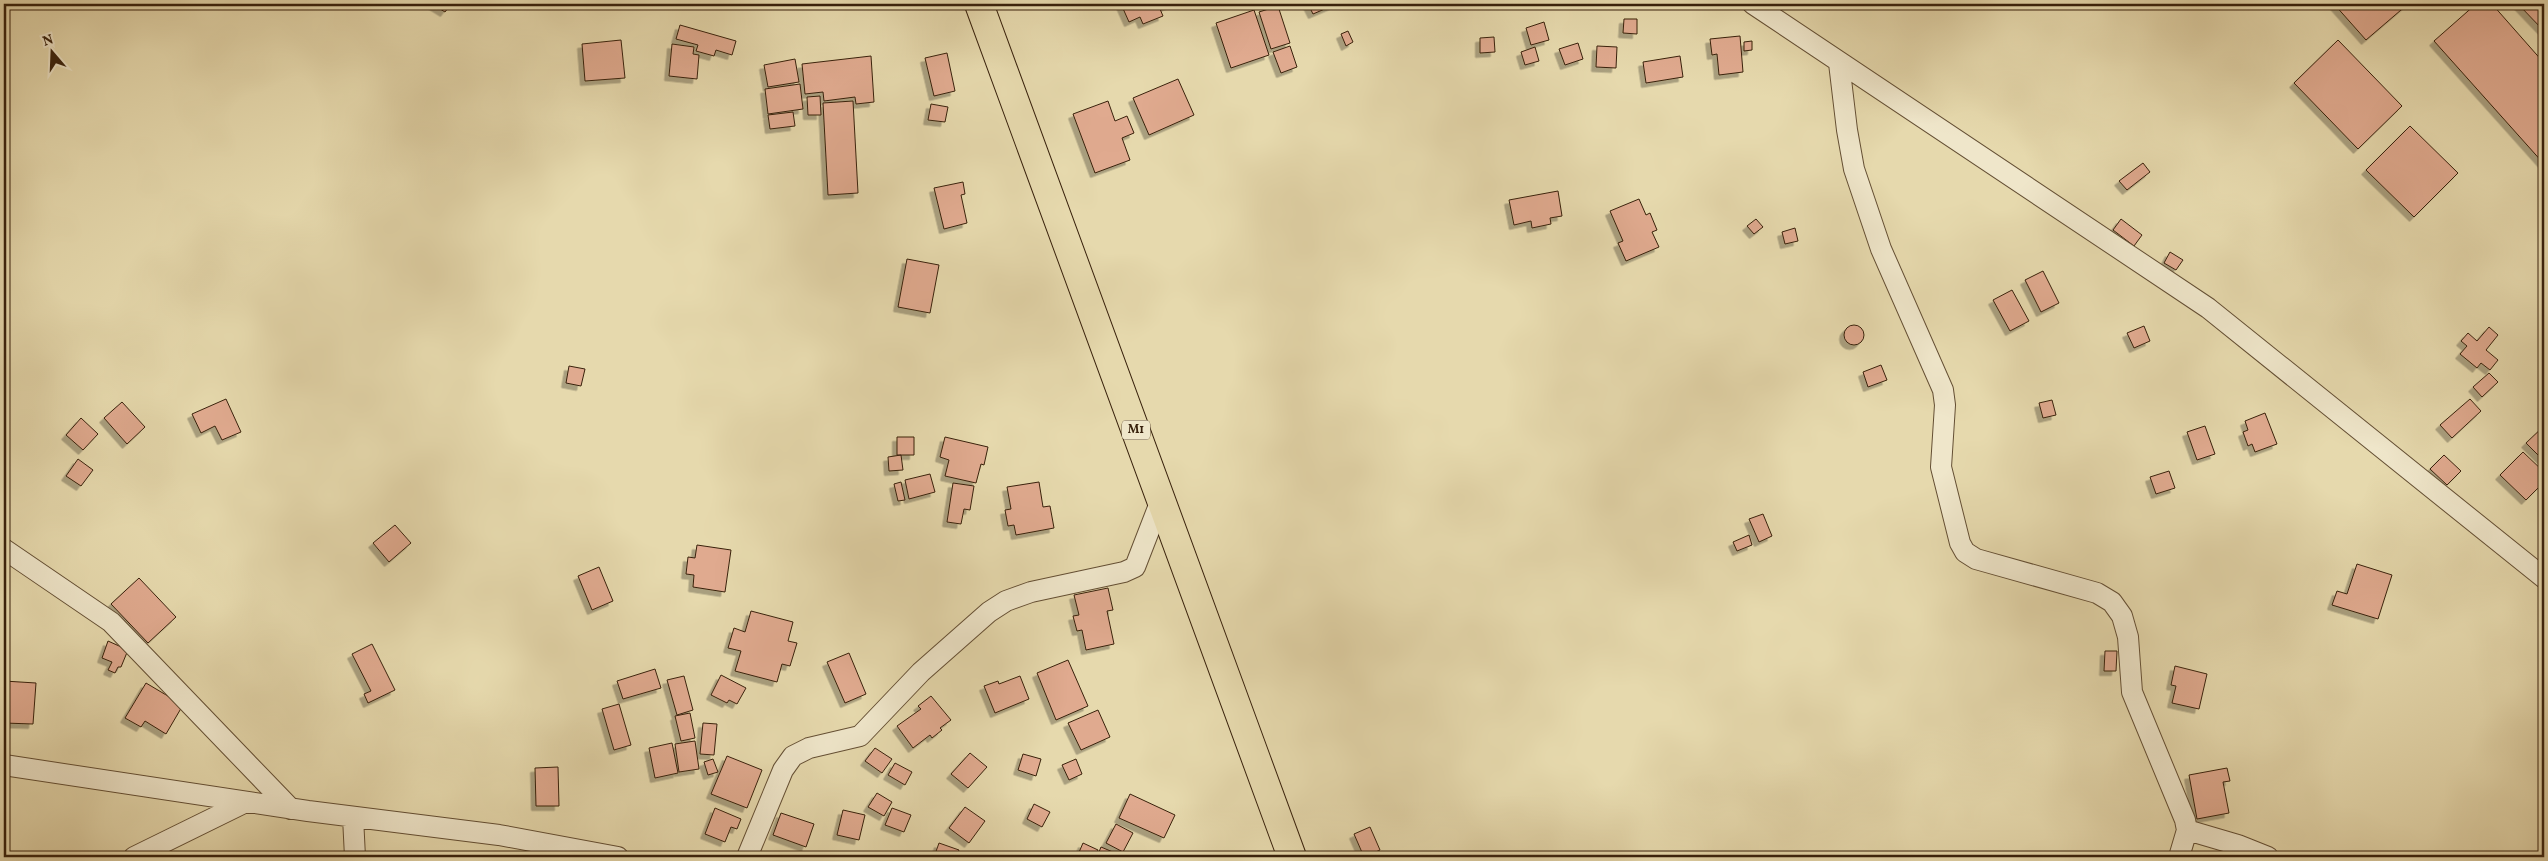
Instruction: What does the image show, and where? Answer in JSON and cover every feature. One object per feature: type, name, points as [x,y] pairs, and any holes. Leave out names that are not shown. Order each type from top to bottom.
[{"type":"highway","name":"M1","points":[[979,4],[1292,857]]},
{"type":"street","points":[[1753,4],[2208,308],[2544,578]]},
{"type":"street","points":[[1839,63],[1847,130],[1854,168],[1881,248],[1944,390],[1945,405],[1941,467],[1960,543],[1965,552],[1976,559],[2097,592],[2112,602],[2122,616],[2128,637],[2130,679],[2137,708],[2182,810],[2187,830],[2179,857]]},
{"type":"street","points":[[747,857],[783,770],[793,756],[809,748],[860,736],[921,672],[989,612],[1006,601],[1031,592],[1124,572],[1135,567],[1161,500]]},
{"type":"street","points":[[4,549],[112,622],[291,809]]},
{"type":"street","points":[[4,765],[291,809],[499,834],[618,857]]},
{"type":"street","points":[[134,857],[246,802]]},
{"type":"street","points":[[352,817],[355,857]]},
{"type":"street","points":[[2187,830],[2238,845],[2268,857]]},
{"type":"building","points":[[432,4],[451,4],[445,12]]},
{"type":"building","points":[[1121,4],[1172,4],[1160,9],[1163,16],[1143,24],[1140,17],[1129,22]]},
{"type":"building","points":[[1308,4],[1334,4],[1334,5],[1313,14]]},
{"type":"building","points":[[2334,4],[2408,4],[2366,40]]},
{"type":"building","points":[[2476,4],[2492,4],[2544,63],[2544,164],[2434,41]]},
{"type":"building","points":[[2518,4],[2544,4],[2544,31]]},
{"type":"building","points":[[1278,6],[1290,43],[1271,49],[1259,12]]},
{"type":"building","points":[[1254,10],[1269,55],[1231,68],[1216,23]]},
{"type":"building","points":[[1624,19],[1637,19],[1637,34],[1623,33]]},
{"type":"building","points":[[1544,22],[1549,40],[1531,45],[1526,28]]},
{"type":"building","points":[[680,25],[736,41],[732,55],[716,50],[714,56],[696,51],[698,45],[676,39]]},
{"type":"building","points":[[1348,31],[1353,42],[1346,46],[1341,34]]},
{"type":"building","points":[[1740,36],[1743,72],[1719,75],[1717,54],[1712,55],[1710,39]]},
{"type":"building","points":[[1494,37],[1495,52],[1480,53],[1480,38]]},
{"type":"building","points":[[621,40],[625,78],[585,81],[582,44]]},
{"type":"building","points":[[2338,40],[2402,106],[2358,149],[2294,83]]},
{"type":"building","points":[[1752,41],[1752,50],[1744,51],[1744,42]]},
{"type":"building","points":[[1578,43],[1583,59],[1565,65],[1559,49]]},
{"type":"building","points":[[672,44],[694,47],[693,54],[699,55],[697,79],[669,76]]},
{"type":"building","points":[[1290,46],[1297,67],[1281,73],[1273,52]]},
{"type":"building","points":[[1597,46],[1617,47],[1616,68],[1596,67]]},
{"type":"building","points":[[1535,47],[1539,61],[1525,65],[1521,52]]},
{"type":"building","points":[[947,53],[955,91],[934,96],[925,58]]},
{"type":"building","points":[[871,56],[874,102],[856,104],[855,97],[824,101],[823,92],[805,94],[802,64]]},
{"type":"building","points":[[1680,56],[1683,77],[1646,83],[1643,62]]},
{"type":"building","points":[[795,59],[799,82],[768,87],[764,65]]},
{"type":"building","points":[[1178,79],[1194,115],[1149,135],[1133,98]]},
{"type":"building","points":[[800,84],[803,109],[768,114],[765,89]]},
{"type":"building","points":[[820,96],[821,115],[808,115],[807,97]]},
{"type":"building","points":[[853,101],[858,193],[828,195],[823,103]]},
{"type":"building","points":[[1108,101],[1115,121],[1127,116],[1134,133],[1122,138],[1130,160],[1095,173],[1073,114]]},
{"type":"building","points":[[931,104],[948,107],[945,122],[928,120]]},
{"type":"building","points":[[793,112],[795,126],[770,129],[768,115]]},
{"type":"building","points":[[2410,126],[2458,173],[2414,217],[2366,170]]},
{"type":"building","points":[[2143,163],[2150,172],[2127,190],[2119,181]]},
{"type":"building","points":[[963,182],[965,194],[961,195],[967,223],[944,229],[934,188]]},
{"type":"building","points":[[1558,191],[1562,216],[1550,218],[1551,224],[1532,228],[1531,221],[1514,225],[1509,200]]},
{"type":"building","points":[[1639,199],[1646,215],[1650,213],[1657,230],[1652,232],[1659,247],[1626,261],[1618,243],[1623,241],[1610,211]]},
{"type":"building","points":[[1756,219],[1763,227],[1754,234],[1747,226]]},
{"type":"building","points":[[2121,219],[2142,235],[2134,246],[2113,230]]},
{"type":"building","points":[[1795,228],[1798,241],[1785,244],[1782,232]]},
{"type":"building","points":[[2170,252],[2183,260],[2176,270],[2164,263]]},
{"type":"building","points":[[907,259],[939,265],[930,313],[898,307]]},
{"type":"building","points":[[2043,271],[2059,303],[2041,312],[2025,280]]},
{"type":"building","points":[[2012,290],[2029,321],[2010,331],[1993,300]]},
{"type":"building","points":[[1854,325],[1861,328],[1864,335],[1861,342],[1854,345],[1847,342],[1844,335],[1847,328]]},
{"type":"building","points":[[2144,326],[2150,341],[2134,348],[2127,333]]},
{"type":"building","points":[[2489,327],[2498,335],[2486,350],[2498,360],[2490,370],[2481,363],[2477,368],[2460,354],[2467,346],[2461,341],[2468,333],[2477,341]]},
{"type":"building","points":[[1881,365],[1887,380],[1868,387],[1863,372]]},
{"type":"building","points":[[569,366],[585,369],[581,386],[566,383]]},
{"type":"building","points":[[2489,373],[2498,382],[2482,397],[2473,387]]},
{"type":"building","points":[[226,399],[241,432],[222,440],[215,426],[201,433],[192,414]]},
{"type":"building","points":[[2470,399],[2481,411],[2452,438],[2440,425]]},
{"type":"building","points":[[2052,400],[2056,415],[2043,418],[2039,403]]},
{"type":"building","points":[[122,402],[145,427],[127,444],[104,418]]},
{"type":"building","points":[[2265,413],[2277,444],[2255,452],[2252,444],[2248,446],[2243,432],[2248,430],[2245,421]]},
{"type":"building","points":[[81,418],[98,434],[83,450],[66,435]]},
{"type":"building","points":[[2205,426],[2215,454],[2197,460],[2187,432]]},
{"type":"building","points":[[2544,426],[2544,461],[2526,443]]},
{"type":"building","points":[[897,437],[914,437],[914,455],[897,455]]},
{"type":"building","points":[[945,437],[988,447],[984,465],[981,464],[976,483],[945,476],[949,460],[940,457]]},
{"type":"building","points":[[2523,452],[2544,472],[2544,482],[2526,500],[2500,475]]},
{"type":"building","points":[[901,455],[903,470],[889,471],[888,457]]},
{"type":"building","points":[[2444,455],[2461,471],[2447,485],[2430,469]]},
{"type":"building","points":[[78,459],[93,470],[81,486],[66,476]]},
{"type":"building","points":[[2169,471],[2175,488],[2156,494],[2150,477]]},
{"type":"building","points":[[930,474],[935,492],[909,499],[905,480]]},
{"type":"building","points":[[901,482],[905,500],[898,501],[894,484]]},
{"type":"building","points":[[1039,482],[1043,507],[1050,506],[1054,528],[1016,535],[1014,525],[1008,526],[1005,510],[1011,509],[1007,487]]},
{"type":"building","points":[[953,483],[974,486],[970,510],[964,509],[961,524],[947,522]]},
{"type":"building","points":[[1763,514],[1772,536],[1759,542],[1749,519]]},
{"type":"building","points":[[395,525],[411,543],[389,562],[373,543]]},
{"type":"building","points":[[1749,535],[1752,545],[1737,551],[1733,542]]},
{"type":"building","points":[[697,545],[731,550],[725,592],[693,587],[694,575],[686,574],[688,557],[695,558]]},
{"type":"building","points":[[2357,564],[2392,575],[2378,619],[2332,605],[2337,591],[2347,594]]},
{"type":"building","points":[[599,567],[613,601],[592,610],[578,576]]},
{"type":"building","points":[[139,578],[176,617],[148,643],[111,604]]},
{"type":"building","points":[[1108,588],[1113,610],[1107,611],[1114,644],[1086,650],[1082,630],[1077,631],[1073,616],[1079,615],[1074,595]]},
{"type":"building","points":[[751,611],[793,622],[788,641],[797,643],[790,666],[782,664],[777,682],[735,671],[741,651],[728,648],[734,628],[745,632]]},
{"type":"building","points":[[108,641],[128,650],[121,667],[118,667],[115,673],[108,670],[112,662],[102,658]]},
{"type":"building","points":[[372,644],[395,690],[368,703],[364,694],[371,691],[352,654]]},
{"type":"building","points":[[2105,651],[2117,651],[2116,671],[2104,671]]},
{"type":"building","points":[[849,653],[866,694],[845,703],[827,662]]},
{"type":"building","points":[[1068,660],[1088,706],[1056,720],[1037,673]]},
{"type":"building","points":[[2175,666],[2207,674],[2199,709],[2172,703],[2176,686],[2171,685]]},
{"type":"building","points":[[655,669],[661,688],[623,699],[617,681]]},
{"type":"building","points":[[721,675],[746,688],[737,704],[729,700],[727,703],[711,695]]},
{"type":"building","points":[[684,676],[693,710],[677,715],[667,680]]},
{"type":"building","points":[[1020,676],[1029,699],[995,713],[984,686],[998,681],[999,684]]},
{"type":"building","points":[[4,681],[36,683],[33,724],[4,723]]},
{"type":"building","points":[[146,683],[183,705],[166,734],[145,721],[141,727],[125,718]]},
{"type":"building","points":[[931,696],[951,720],[940,728],[942,730],[932,738],[930,735],[913,748],[897,726],[921,709],[918,706]]},
{"type":"building","points":[[619,704],[631,745],[614,750],[602,709]]},
{"type":"building","points":[[1098,710],[1110,737],[1081,750],[1068,723]]},
{"type":"building","points":[[690,713],[695,738],[681,741],[675,716]]},
{"type":"building","points":[[703,723],[717,724],[714,755],[700,754]]},
{"type":"building","points":[[695,741],[699,769],[679,772],[675,744]]},
{"type":"building","points":[[672,743],[678,773],[655,778],[649,748]]},
{"type":"building","points":[[875,748],[892,759],[882,773],[865,761]]},
{"type":"building","points":[[970,753],[987,767],[968,788],[951,774]]},
{"type":"building","points":[[1023,754],[1041,759],[1036,776],[1018,770]]},
{"type":"building","points":[[727,756],[762,770],[747,808],[711,794]]},
{"type":"building","points":[[713,759],[718,772],[708,775],[704,762]]},
{"type":"building","points":[[1076,759],[1082,774],[1069,780],[1062,765]]},
{"type":"building","points":[[895,763],[912,772],[905,785],[888,775]]},
{"type":"building","points":[[558,767],[559,806],[536,806],[535,768]]},
{"type":"building","points":[[2227,768],[2230,781],[2223,782],[2229,813],[2197,819],[2189,775]]},
{"type":"building","points":[[877,793],[892,802],[884,816],[868,807]]},
{"type":"building","points":[[1130,794],[1175,815],[1164,838],[1119,818]]},
{"type":"building","points":[[1034,804],[1050,812],[1042,827],[1027,819]]},
{"type":"building","points":[[965,807],[985,821],[969,843],[949,828]]},
{"type":"building","points":[[715,808],[741,819],[737,829],[731,827],[725,842],[705,834]]},
{"type":"building","points":[[892,808],[911,815],[904,832],[885,825]]},
{"type":"building","points":[[843,810],[865,815],[859,840],[837,835]]},
{"type":"building","points":[[781,813],[814,824],[806,847],[773,835]]},
{"type":"building","points":[[1116,824],[1133,833],[1123,852],[1106,843]]},
{"type":"building","points":[[1370,827],[1380,850],[1364,857],[1354,834]]},
{"type":"building","points":[[939,843],[959,850],[956,857],[934,857]]},
{"type":"building","points":[[1083,843],[1098,850],[1095,857],[1077,857]]},
{"type":"building","points":[[1101,847],[1120,855],[1119,857],[1097,857]]}]
